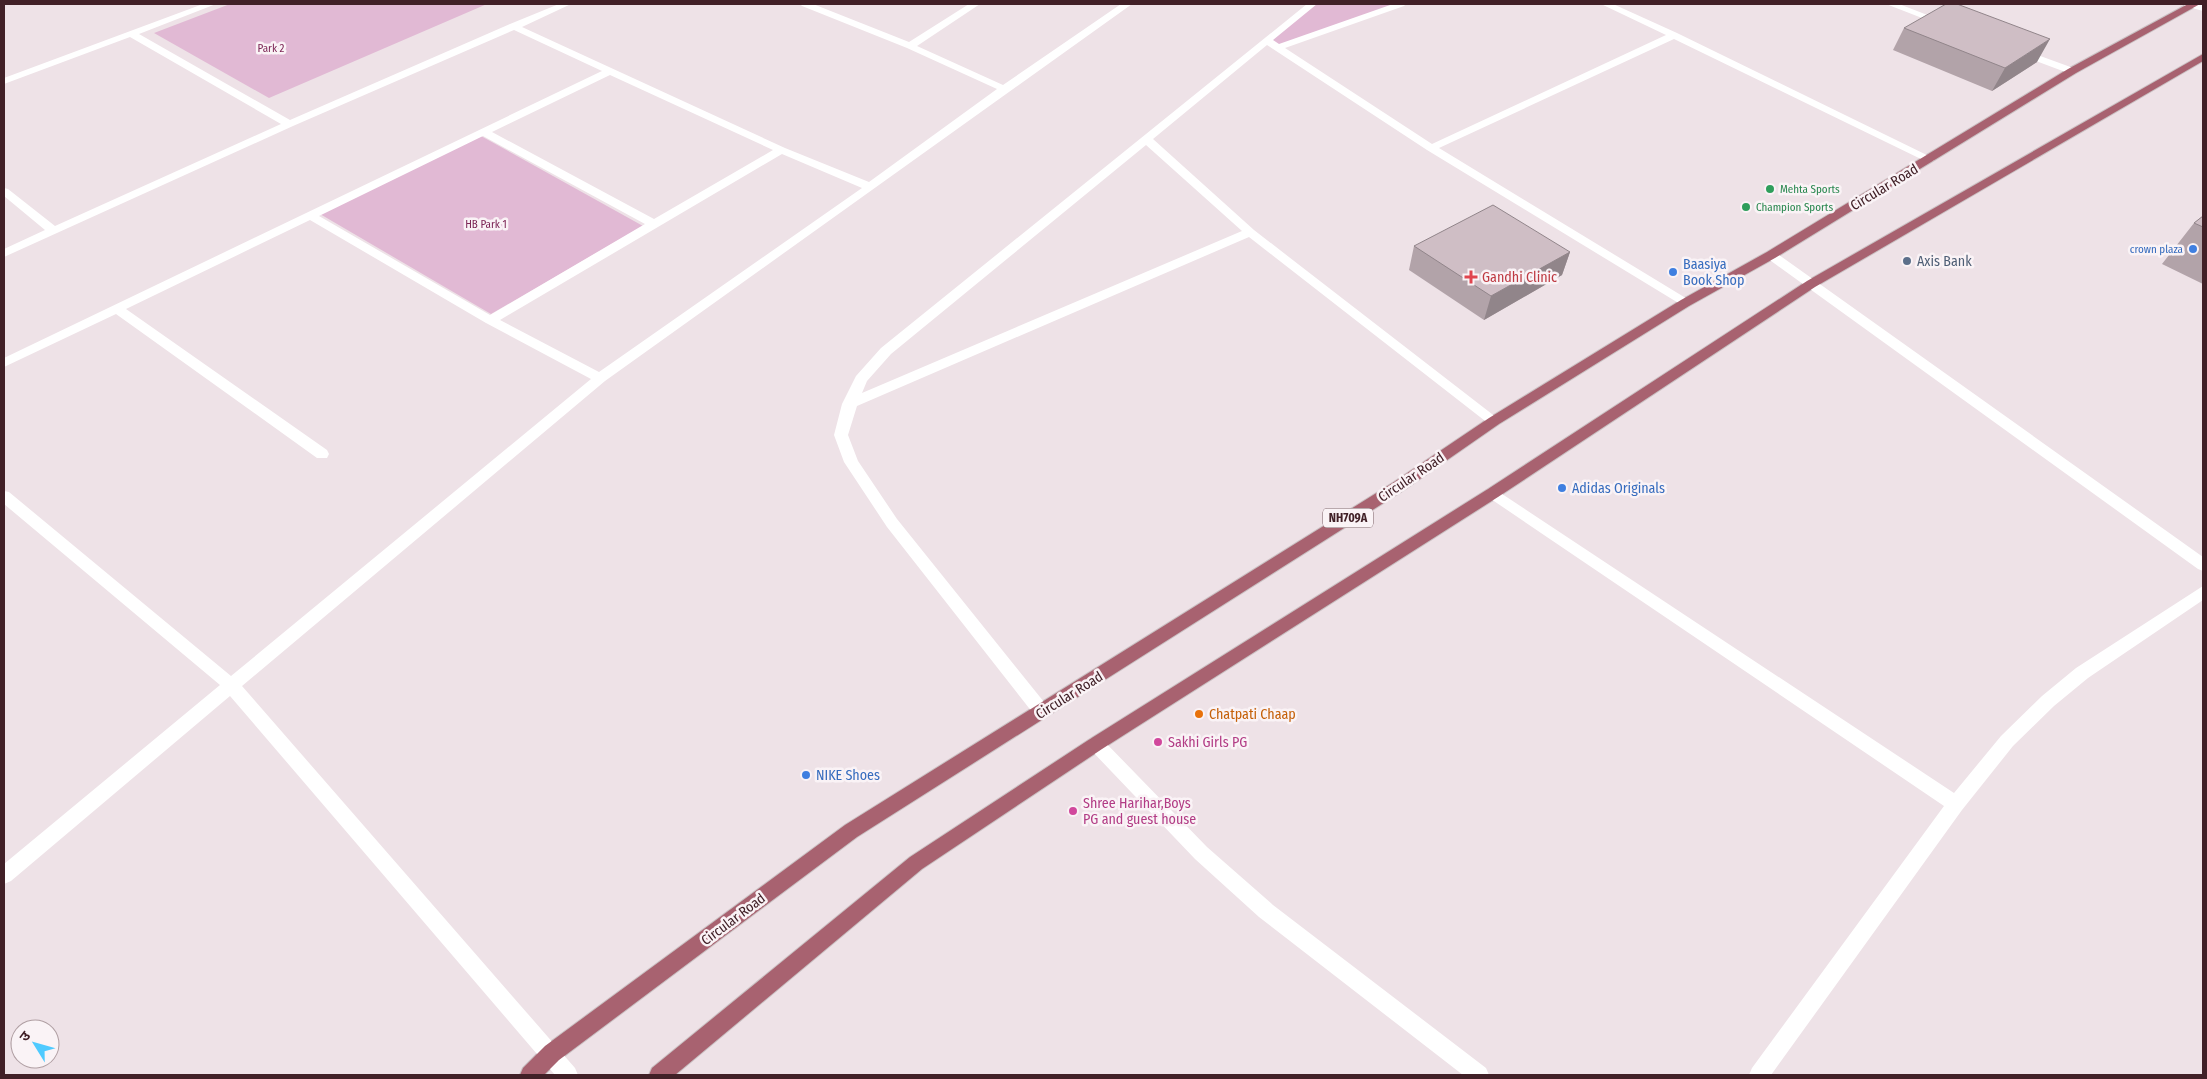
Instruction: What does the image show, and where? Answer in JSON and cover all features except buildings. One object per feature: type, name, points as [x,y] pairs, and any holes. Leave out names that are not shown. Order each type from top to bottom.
[{"type":"main road","name":"Circular Road","points":[[530,1075],[552,1054],[851,831],[1399,486],[1494,421],[1684,303],[1771,255],[2072,71],[2195,5]]},
{"type":"main road","points":[[659,1075],[916,863],[1096,744],[1493,493],[1811,284],[2203,57]]},
{"type":"street","points":[[4,82],[212,4]]},
{"type":"street","points":[[4,253],[289,124],[566,4]]},
{"type":"street","points":[[805,4],[910,46],[1004,89]]},
{"type":"street","points":[[910,46],[975,4]]},
{"type":"street","points":[[4,875],[600,378],[736,280],[870,188],[1004,89],[1127,4]]},
{"type":"street","points":[[1042,712],[892,523],[850,462],[841,435],[849,404],[861,379],[886,351],[1312,4]]},
{"type":"street","points":[[1277,48],[1401,4]]},
{"type":"street","points":[[1606,4],[1929,159]]},
{"type":"street","points":[[1891,4],[1954,27]]},
{"type":"street","points":[[513,26],[781,150],[870,188]]},
{"type":"street","points":[[132,34],[289,124]]},
{"type":"street","points":[[1431,148],[1674,35]]},
{"type":"street","points":[[1266,40],[1431,148],[1684,303]]},
{"type":"street","points":[[2009,47],[2072,71]]},
{"type":"street","points":[[4,362],[610,71]]},
{"type":"street","points":[[483,132],[655,226]]},
{"type":"street","points":[[1146,138],[1250,232],[1494,421]]},
{"type":"street","points":[[490,320],[655,226],[781,150]]},
{"type":"street","points":[[4,191],[53,230]]},
{"type":"street","points":[[309,215],[490,320],[600,378]]},
{"type":"street","points":[[849,404],[1250,232]]},
{"type":"street","points":[[1771,255],[2203,565]]},
{"type":"street","points":[[115,308],[322,454]]},
{"type":"street","points":[[1493,493],[1956,804]]},
{"type":"street","points":[[4,496],[231,685],[552,1054],[568,1075]]},
{"type":"street","points":[[1759,1075],[1956,804],[2007,741],[2048,701],[2082,672],[2203,592]]},
{"type":"street","points":[[1096,744],[1201,853],[1266,911],[1479,1075]]},
{"type":"green space","name":"Park 2","points":[[230,4],[487,4],[269,98],[154,33]]},
{"type":"green space","points":[[1311,4],[1401,4],[1277,48],[1266,40]]},
{"type":"green space","name":"HB Park 1","points":[[481,136],[643,226],[491,314],[320,214]]},
{"type":"place","name":"Mehta Sports","points":[[1770,189]]},
{"type":"place","name":"Champion Sports","points":[[1746,207]]},
{"type":"place","name":"crown plaza","points":[[2193,249]]},
{"type":"place","name":"Axis Bank","points":[[1907,261]]},
{"type":"place","name":"Baasiya Book Shop","points":[[1673,272]]},
{"type":"place","name":"Gandhi Clinic","points":[[1471,277]]},
{"type":"place","name":"Adidas Originals","points":[[1562,488]]},
{"type":"place","name":"Chatpati Chaap","points":[[1199,714]]},
{"type":"place","name":"Sakhi Girls PG","points":[[1158,742]]},
{"type":"place","name":"NIKE Shoes","points":[[806,775]]},
{"type":"place","name":"Shree Harihar,Boys PG and guest house","points":[[1073,811]]}]
